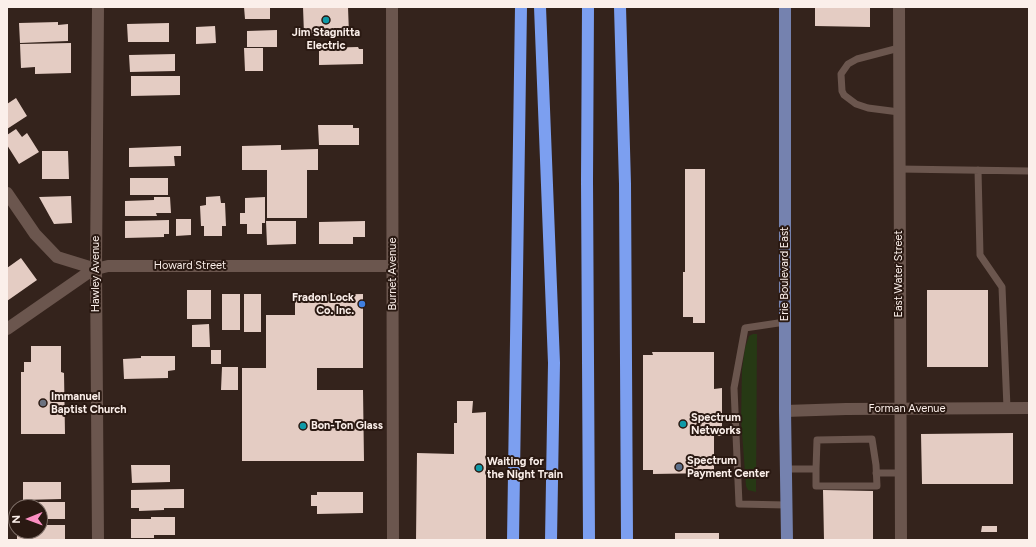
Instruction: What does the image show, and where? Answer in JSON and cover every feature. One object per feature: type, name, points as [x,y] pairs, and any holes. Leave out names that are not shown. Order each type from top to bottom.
[{"type":"highway","points":[[514,540],[521,7]]},
{"type":"highway","points":[[540,7],[554,363],[551,540]]},
{"type":"highway","points":[[588,7],[587,180],[590,540]]},
{"type":"highway","points":[[620,7],[625,184],[627,540]]},
{"type":"main road","name":"Erie Boulevard East","points":[[785,7],[785,411],[787,540]]},
{"type":"street","name":"Hawley Avenue","points":[[98,7],[96,269],[98,540]]},
{"type":"street","name":"Burnet Avenue","points":[[392,7],[393,540]]},
{"type":"street","name":"East Water Street","points":[[899,7],[901,540]]},
{"type":"street","points":[[7,194],[35,234],[57,257],[96,269]]},
{"type":"street","name":"Howard Street","points":[[7,329],[92,270],[108,266],[393,266]]},
{"type":"street","name":"Forman Avenue","points":[[785,411],[1029,408]]},
{"type":"lane","points":[[899,48],[857,59],[848,64],[841,74],[842,91],[844,95],[856,104],[868,108],[899,112]]},
{"type":"lane","points":[[899,169],[1029,171]]},
{"type":"lane","points":[[978,170],[980,255],[1002,287],[1007,408]]},
{"type":"lane","points":[[785,322],[745,328],[734,388],[739,504],[786,505]]},
{"type":"lane","points":[[872,439],[876,486],[816,486],[816,469],[817,440],[872,439]]},
{"type":"lane","points":[[786,470],[816,469]]},
{"type":"lane","points":[[876,473],[900,473]]},
{"type":"green space","points":[[757,334],[756,492],[748,490],[746,486],[741,419],[742,370],[745,348],[749,336]]},
{"type":"building","points":[[244,7],[270,7],[270,19],[245,19]]},
{"type":"building","name":"Jim Stagnitta Electric","points":[[303,7],[348,7],[349,34],[304,34]]},
{"type":"building","points":[[815,7],[870,7],[870,27],[815,26]]},
{"type":"building","points":[[58,22],[58,25],[68,24],[68,41],[20,43],[19,23]]},
{"type":"building","points":[[169,23],[169,42],[128,42],[127,24]]},
{"type":"building","points":[[215,26],[216,43],[196,44],[196,27]]},
{"type":"building","points":[[277,30],[277,47],[247,47],[247,31]]},
{"type":"building","points":[[71,43],[71,73],[35,74],[35,67],[21,68],[20,44]]},
{"type":"building","points":[[358,47],[359,49],[363,49],[363,64],[319,65],[319,48]]},
{"type":"building","points":[[244,48],[263,48],[263,71],[245,71]]},
{"type":"building","points":[[175,54],[175,71],[130,72],[129,55]]},
{"type":"building","points":[[131,76],[180,76],[180,95],[131,96]]},
{"type":"building","points":[[16,98],[27,116],[7,129],[7,104]]},
{"type":"building","points":[[318,125],[353,125],[353,128],[359,128],[359,145],[319,145]]},
{"type":"building","points":[[16,129],[22,137],[27,133],[39,152],[19,164],[7,145],[7,135]]},
{"type":"building","points":[[281,145],[281,150],[318,149],[318,170],[307,170],[307,218],[267,218],[267,170],[242,170],[242,146]]},
{"type":"building","points":[[181,146],[181,156],[174,156],[175,166],[129,167],[129,148]]},
{"type":"building","points":[[42,151],[68,151],[69,179],[42,179]]},
{"type":"building","points":[[685,169],[705,169],[705,323],[693,323],[693,317],[683,317],[683,272],[685,272]]},
{"type":"building","points":[[130,178],[168,178],[168,195],[130,195]]},
{"type":"building","points":[[71,196],[72,223],[54,224],[39,197]]},
{"type":"building","points":[[220,196],[221,203],[225,203],[226,226],[222,226],[222,236],[204,236],[204,226],[201,226],[200,206],[206,205],[206,197]]},
{"type":"building","points":[[154,197],[170,197],[171,213],[156,213],[157,216],[125,216],[125,201],[154,200]]},
{"type":"building","points":[[265,197],[265,223],[262,223],[262,234],[247,234],[247,224],[240,224],[240,213],[245,213],[245,198]]},
{"type":"building","points":[[176,219],[191,219],[191,235],[176,236]]},
{"type":"building","points":[[169,220],[169,234],[164,234],[164,237],[125,238],[125,221]]},
{"type":"building","points":[[266,221],[296,221],[296,244],[267,245]]},
{"type":"building","points":[[365,221],[365,237],[353,237],[353,244],[319,244],[319,222]]},
{"type":"building","points":[[21,258],[37,280],[7,301],[7,268]]},
{"type":"building","points":[[187,290],[211,290],[211,319],[187,319]]},
{"type":"building","points":[[927,290],[988,290],[988,367],[927,367]]},
{"type":"building","points":[[222,294],[240,294],[240,330],[222,330]]},
{"type":"building","points":[[244,294],[261,294],[261,332],[244,332]]},
{"type":"building","name":"Bon-Ton Glass","points":[[363,294],[363,368],[317,368],[317,390],[363,390],[364,461],[242,461],[242,368],[266,368],[266,315],[295,315],[295,295]]},
{"type":"building","points":[[209,324],[210,347],[192,347],[192,325]]},
{"type":"building","name":"Immanuel Baptist Church","points":[[31,346],[61,346],[61,372],[64,373],[65,434],[21,434],[21,372],[24,372],[24,362],[31,362]]},
{"type":"building","points":[[211,350],[221,350],[221,364],[211,364]]},
{"type":"building","name":"Spectrum Networks","points":[[652,352],[714,352],[714,389],[722,388],[722,436],[714,436],[714,473],[653,474],[653,470],[643,470],[643,355],[653,355]]},
{"type":"building","points":[[141,356],[175,356],[175,370],[168,371],[168,378],[124,379],[123,359],[141,358]]},
{"type":"building","points":[[222,367],[238,367],[238,390],[221,390]]},
{"type":"building","points":[[457,401],[473,401],[472,413],[486,412],[486,540],[416,540],[417,453],[454,454],[454,423],[457,423]]},
{"type":"building","points":[[1013,433],[1013,484],[922,484],[921,434]]},
{"type":"building","points":[[131,465],[170,465],[170,482],[132,483]]},
{"type":"building","points":[[23,482],[61,482],[61,499],[23,499]]},
{"type":"building","points":[[184,489],[184,508],[164,508],[164,510],[139,511],[139,508],[131,508],[131,490]]},
{"type":"building","points":[[823,490],[873,491],[873,540],[824,540]]},
{"type":"building","points":[[317,492],[363,492],[363,513],[317,514],[317,506],[311,506],[311,495],[317,495]]},
{"type":"building","points":[[48,502],[65,502],[65,519],[48,519]]},
{"type":"building","points":[[151,517],[175,517],[175,535],[154,535],[154,538],[131,538],[131,519],[151,519]]},
{"type":"building","points":[[48,525],[65,525],[65,540],[17,540],[48,539]]},
{"type":"building","points":[[982,526],[997,526],[997,532],[981,532]]},
{"type":"building","points":[[675,533],[719,533],[719,540],[675,540]]},
{"type":"place","name":"Jim Stagnitta Electric","points":[[326,20]]},
{"type":"place","name":"Fradon Lock Co. Inc.","points":[[362,304]]},
{"type":"place","name":"Immanuel Baptist Church","points":[[43,403]]},
{"type":"place","name":"Spectrum Networks","points":[[683,424]]},
{"type":"place","name":"Bon-Ton Glass","points":[[303,426]]},
{"type":"place","name":"Spectrum Payment Center","points":[[679,467]]},
{"type":"place","name":"Waiting for the Night Train","points":[[479,468]]}]
